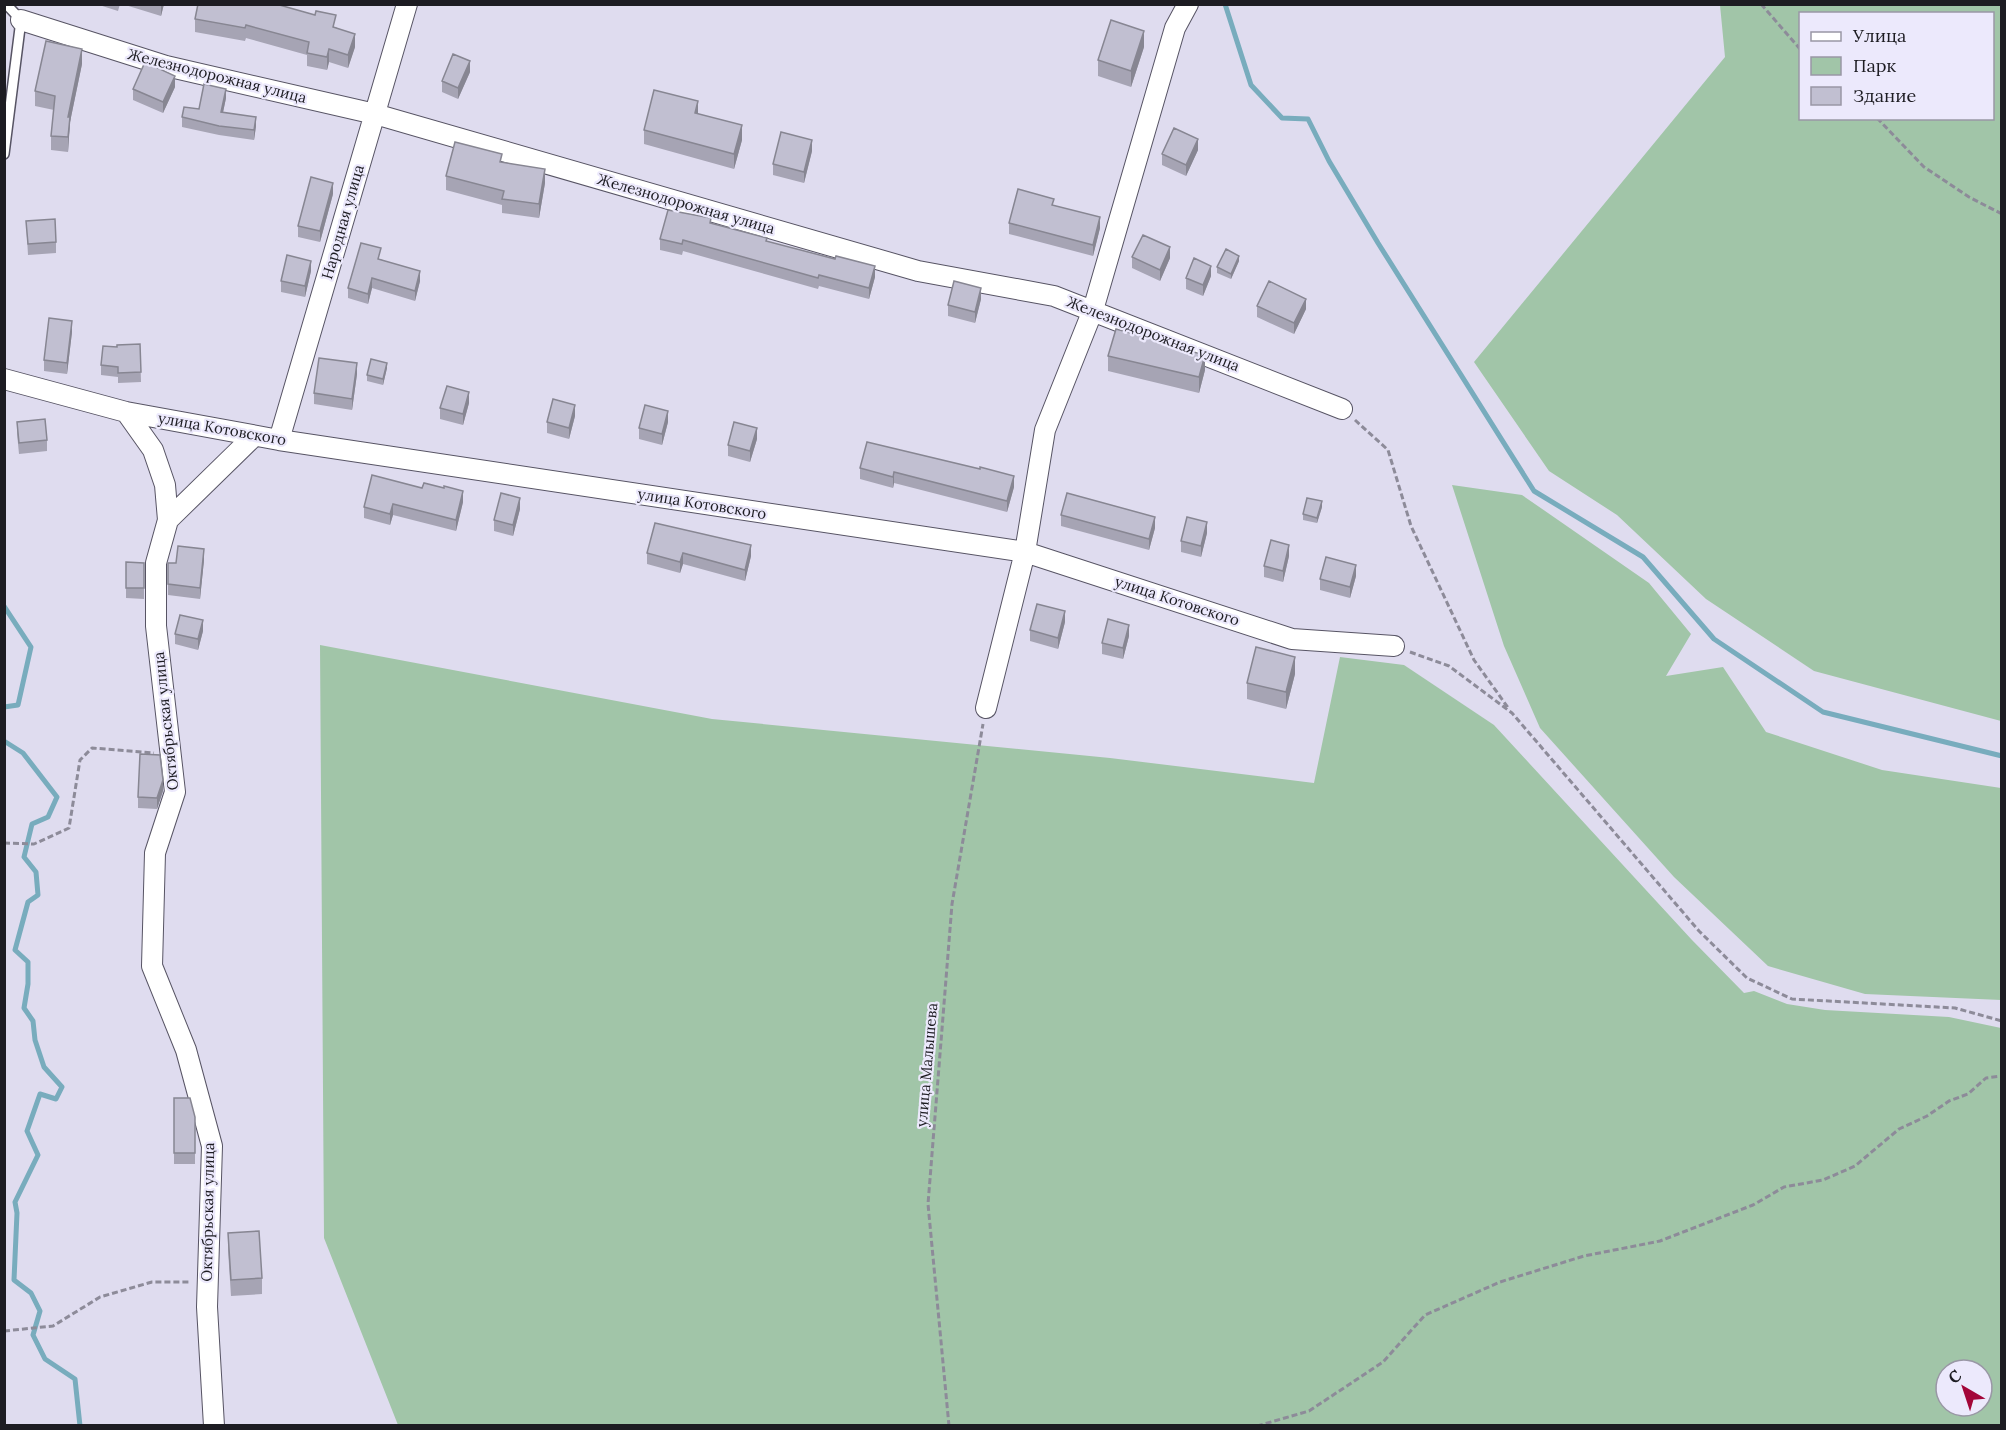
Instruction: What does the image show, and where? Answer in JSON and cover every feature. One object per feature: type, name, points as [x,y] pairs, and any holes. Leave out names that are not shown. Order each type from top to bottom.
[{"type":"street","name":"Народная улица","points":[[279,440],[407,4]]},
{"type":"street","points":[[986,708],[1025,552],[1045,430],[1093,310],[1175,28],[1188,4]]},
{"type":"street","name":"Железнодорожная улица","points":[[21,20],[166,66],[375,114],[918,271],[1054,296],[1342,409]]},
{"type":"street","name":"улица Котовского","points":[[4,379],[126,412],[254,436],[1025,552],[1292,639],[1394,646]]},
{"type":"street","name":"Октябрьская улица","points":[[126,412],[153,450],[165,485],[168,520],[156,563],[156,626],[175,792],[156,853],[152,966],[186,1050],[212,1146],[207,1307],[214,1425]]},
{"type":"street","points":[[168,520],[254,436]]},
{"type":"lane","points":[[4,154],[21,20],[6,4]]},
{"type":"path","points":[[1761,4],[1799,48]]},
{"type":"path","points":[[1879,120],[1924,167],[1969,197],[2001,214]]},
{"type":"path","points":[[1342,409],[1388,450],[1411,526],[1474,660],[1512,713],[1699,932],[1747,978],[1792,999],[1955,1008],[2001,1021]]},
{"type":"path","points":[[1394,646],[1449,666],[1512,713]]},
{"type":"path","name":"улица Малышева","points":[[949,1425],[928,1204],[952,904],[986,708]]},
{"type":"path","points":[[4,843],[34,844],[69,828],[80,760],[92,748],[170,754]]},
{"type":"path","points":[[1257,1425],[1309,1411],[1383,1362],[1425,1315],[1500,1282],[1584,1256],[1660,1241],[1753,1205],[1784,1187],[1823,1180],[1855,1166],[1899,1129],[1927,1116],[1949,1101],[1968,1094],[1986,1078],[2001,1076]]},
{"type":"path","points":[[4,1330],[53,1326],[100,1297],[152,1282],[208,1282]]},
{"type":"green space","points":[[1720,5],[2001,5],[2001,721],[1814,671],[1706,599],[1617,515],[1549,471],[1474,362],[1725,57]]},
{"type":"green space","points":[[1452,485],[1522,495],[1649,583],[1691,634],[1666,676],[1723,667],[1766,732],[1882,770],[2001,788],[2001,1000],[1865,994],[1768,966],[1674,877],[1540,728],[1504,646]]},
{"type":"green space","points":[[320,645],[712,719],[1110,758],[1314,783],[1340,657],[1404,665],[1494,725],[1692,940],[1744,993],[1754,991],[1787,1004],[1825,1010],[1949,1017],[2001,1028],[2001,1425],[398,1425],[324,1238]]},
{"type":"building","points":[[198,4],[276,4],[315,15],[316,11],[336,15],[333,27],[355,34],[348,55],[329,49],[327,57],[307,53],[309,42],[246,25],[245,28],[195,19]]},
{"type":"building","points":[[1111,20],[1144,31],[1131,71],[1098,60]]},
{"type":"building","points":[[46,41],[82,49],[68,117],[70,117],[68,137],[51,136],[55,96],[35,91]]},
{"type":"building","points":[[453,54],[470,61],[458,88],[442,81]]},
{"type":"building","points":[[145,62],[175,76],[163,102],[133,89]]},
{"type":"building","points":[[204,84],[226,89],[221,112],[256,117],[254,130],[219,126],[182,117],[184,107],[199,109]]},
{"type":"building","points":[[654,90],[698,101],[695,113],[742,125],[734,154],[644,130]]},
{"type":"building","points":[[1174,128],[1198,139],[1186,165],[1162,154]]},
{"type":"building","points":[[781,132],[812,140],[804,172],[773,164]]},
{"type":"building","points":[[455,142],[502,154],[500,162],[545,169],[539,204],[502,199],[504,191],[446,176]]},
{"type":"building","points":[[311,177],[333,183],[320,231],[298,226]]},
{"type":"building","points":[[1018,189],[1054,199],[1052,205],[1100,217],[1093,245],[1009,223]]},
{"type":"building","points":[[668,210],[711,218],[710,223],[767,238],[766,241],[835,259],[836,256],[875,266],[869,288],[819,275],[818,278],[683,240],[682,244],[660,239]]},
{"type":"building","points":[[55,219],[56,242],[28,244],[26,221]]},
{"type":"building","points":[[1143,235],[1170,247],[1160,270],[1132,257]]},
{"type":"building","points":[[361,243],[381,248],[378,259],[420,271],[415,291],[372,278],[368,294],[348,288]]},
{"type":"building","points":[[1226,249],[1239,256],[1231,274],[1217,267]]},
{"type":"building","points":[[287,255],[311,261],[305,286],[281,281]]},
{"type":"building","points":[[1194,258],[1211,266],[1203,285],[1186,278]]},
{"type":"building","points":[[954,281],[981,288],[975,312],[948,305]]},
{"type":"building","points":[[1269,281],[1306,299],[1294,323],[1257,306]]},
{"type":"building","points":[[49,318],[72,321],[67,363],[44,360]]},
{"type":"building","points":[[1116,329],[1205,355],[1199,377],[1108,356]]},
{"type":"building","points":[[140,344],[141,372],[118,373],[118,367],[101,365],[103,346]]},
{"type":"building","points":[[319,358],[357,363],[352,399],[314,393]]},
{"type":"building","points":[[371,359],[387,363],[383,379],[367,375]]},
{"type":"building","points":[[447,386],[469,392],[463,414],[440,408]]},
{"type":"building","points":[[553,399],[575,405],[569,428],[547,422]]},
{"type":"building","points":[[645,405],[668,411],[662,434],[639,428]]},
{"type":"building","points":[[45,419],[47,440],[19,443],[17,422]]},
{"type":"building","points":[[734,422],[757,428],[750,451],[728,445]]},
{"type":"building","points":[[867,442],[1014,476],[1007,501],[894,472],[893,477],[860,468]]},
{"type":"building","points":[[372,475],[422,488],[424,483],[463,491],[456,520],[393,504],[390,514],[364,507]]},
{"type":"building","points":[[501,493],[520,498],[513,525],[494,520]]},
{"type":"building","points":[[1067,493],[1155,517],[1149,539],[1061,515]]},
{"type":"building","points":[[1307,498],[1322,501],[1317,518],[1303,514]]},
{"type":"building","points":[[1187,517],[1207,522],[1201,546],[1181,541]]},
{"type":"building","points":[[655,523],[751,545],[745,570],[683,553],[680,562],[647,553]]},
{"type":"building","points":[[1271,540],[1289,545],[1283,571],[1264,566]]},
{"type":"building","points":[[178,546],[204,549],[200,588],[168,584],[168,563],[176,563]]},
{"type":"building","points":[[1326,557],[1356,565],[1350,587],[1320,579]]},
{"type":"building","points":[[126,562],[144,563],[144,588],[126,588]]},
{"type":"building","points":[[1037,604],[1065,611],[1058,638],[1030,630]]},
{"type":"building","points":[[180,615],[203,620],[198,639],[175,634]]},
{"type":"building","points":[[1108,619],[1129,625],[1123,648],[1102,643]]},
{"type":"building","points":[[1256,647],[1295,657],[1286,692],[1247,683]]},
{"type":"building","points":[[140,754],[160,755],[163,780],[157,798],[138,797]]},
{"type":"building","points":[[174,1098],[190,1098],[195,1117],[195,1153],[174,1153]]},
{"type":"building","points":[[259,1231],[262,1278],[231,1280],[228,1233]]},
{"type":"waterway","points":[[1225,4],[1251,85],[1282,118],[1308,119],[1329,161],[1378,243],[1534,491],[1643,557],[1714,639],[1823,712],[2002,756]]},
{"type":"waterway","points":[[4,606],[31,647],[18,705],[4,707]]},
{"type":"waterway","points":[[4,741],[23,753],[57,797],[48,817],[32,824],[24,857],[36,872],[38,895],[28,902],[15,950],[28,962],[28,984],[24,1008],[33,1021],[35,1040],[44,1067],[62,1087],[56,1099],[40,1094],[27,1131],[38,1155],[15,1202],[17,1213],[14,1280],[31,1293],[40,1311],[33,1335],[45,1359],[75,1379],[80,1426]]}]
